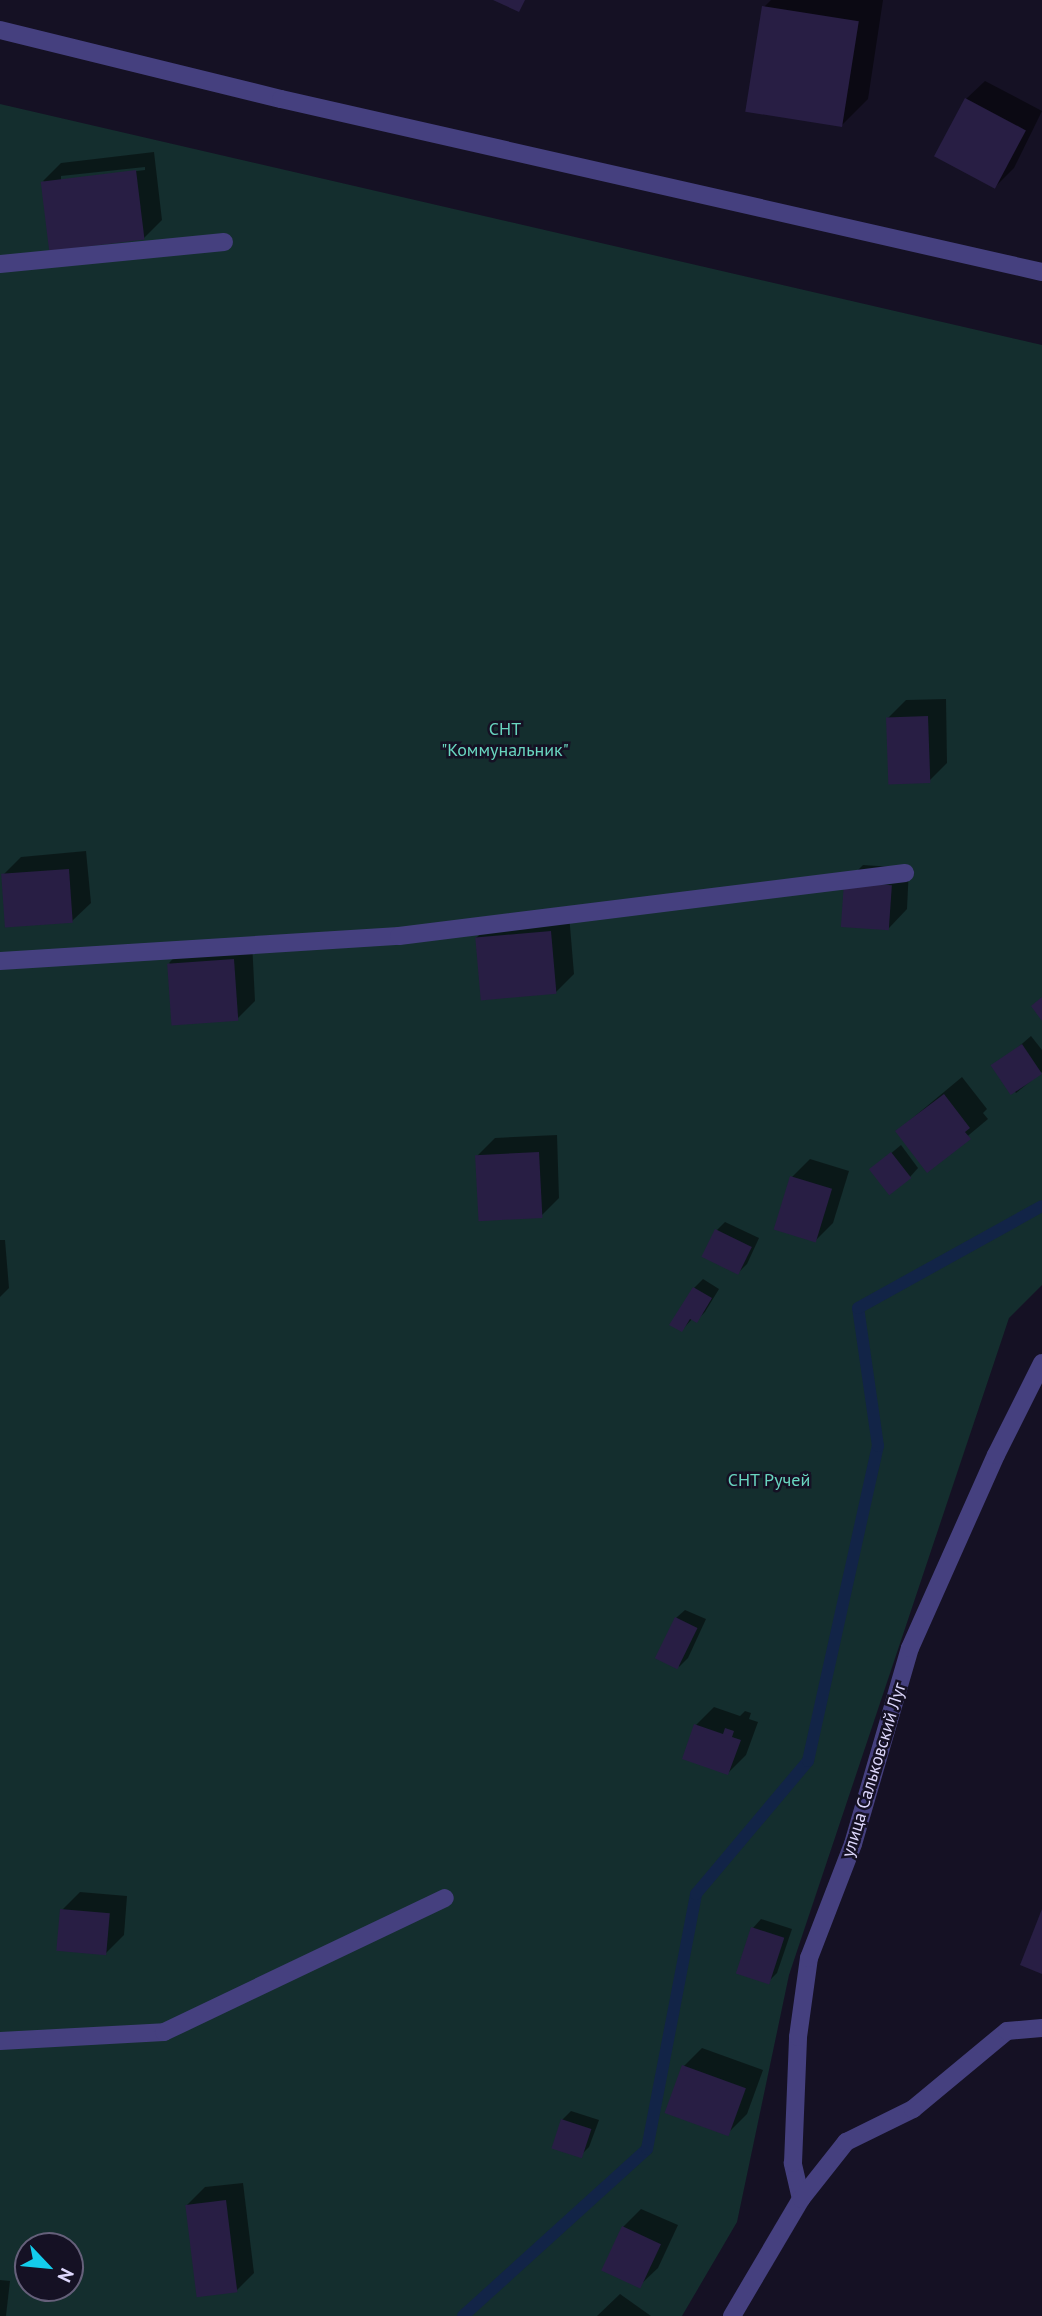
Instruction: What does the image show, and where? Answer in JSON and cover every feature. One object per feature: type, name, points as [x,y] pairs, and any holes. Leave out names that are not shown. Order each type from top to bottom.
[{"type":"street","points":[[0,30],[281,99],[1042,272]]},
{"type":"street","points":[[0,264],[224,242]]},
{"type":"street","points":[[0,961],[399,936],[905,873]]},
{"type":"street","name":"улица Сальковский Луг","points":[[801,2199],[793,2151],[798,2037],[809,1958],[853,1844],[910,1648],[996,1455],[1042,1363]]},
{"type":"street","points":[[0,2041],[164,2032],[445,1898]]},
{"type":"street","points":[[732,2316],[801,2199],[846,2142],[913,2109],[1007,2031],[1042,2028]]},
{"type":"green space","name":"СНТ \"Коммунальник\"","points":[[0,104],[1042,345],[1042,1285],[1009,1318],[789,1975],[737,2222],[682,2316],[0,2316]]},
{"type":"building","points":[[493,0],[525,0],[519,12]]},
{"type":"building","points":[[762,6],[859,21],[842,127],[745,112]]},
{"type":"building","points":[[965,98],[1026,130],[995,189],[934,156]]},
{"type":"building","points":[[136,170],[145,239],[49,251],[41,182]]},
{"type":"building","points":[[928,716],[930,783],[888,784],[886,717]]},
{"type":"building","points":[[69,869],[73,923],[5,928],[1,874]]},
{"type":"building","points":[[844,882],[892,885],[889,930],[841,927]]},
{"type":"building","points":[[551,931],[556,994],[481,1000],[475,938]]},
{"type":"building","points":[[234,959],[238,1021],[171,1026],[167,964]]},
{"type":"building","points":[[1042,997],[1042,1021],[1031,1006]]},
{"type":"building","points":[[1022,1044],[1042,1074],[1011,1095],[990,1065]]},
{"type":"building","points":[[944,1094],[970,1128],[965,1132],[971,1139],[927,1173],[895,1131]]},
{"type":"building","points":[[539,1152],[542,1218],[479,1221],[475,1155]]},
{"type":"building","points":[[891,1152],[911,1178],[889,1195],[869,1169]]},
{"type":"building","points":[[790,1176],[832,1189],[816,1242],[774,1230]]},
{"type":"building","points":[[715,1229],[752,1247],[738,1275],[701,1257]]},
{"type":"building","points":[[693,1287],[712,1298],[697,1323],[690,1319],[682,1332],[669,1325]]},
{"type":"building","points":[[675,1617],[697,1628],[677,1669],[655,1658]]},
{"type":"building","points":[[694,1724],[723,1734],[725,1728],[734,1731],[732,1737],[741,1740],[728,1775],[682,1759]]},
{"type":"building","points":[[60,1909],[110,1913],[106,1955],[56,1951]]},
{"type":"building","points":[[1042,1909],[1042,1974],[1020,1965]]},
{"type":"building","points":[[751,1927],[784,1938],[769,1984],[736,1974]]},
{"type":"building","points":[[682,2065],[746,2088],[728,2136],[665,2113]]},
{"type":"building","points":[[561,2119],[591,2129],[582,2158],[551,2148]]},
{"type":"building","points":[[226,2200],[237,2292],[197,2297],[185,2205]]},
{"type":"building","points":[[622,2226],[661,2244],[640,2289],[601,2270]]},
{"type":"waterway","points":[[463,2316],[647,2149],[696,1894],[808,1761],[878,1446],[858,1308],[1042,1206]]},
{"type":"park label","name":"СНТ Ручей","points":[[769,1480]]}]
